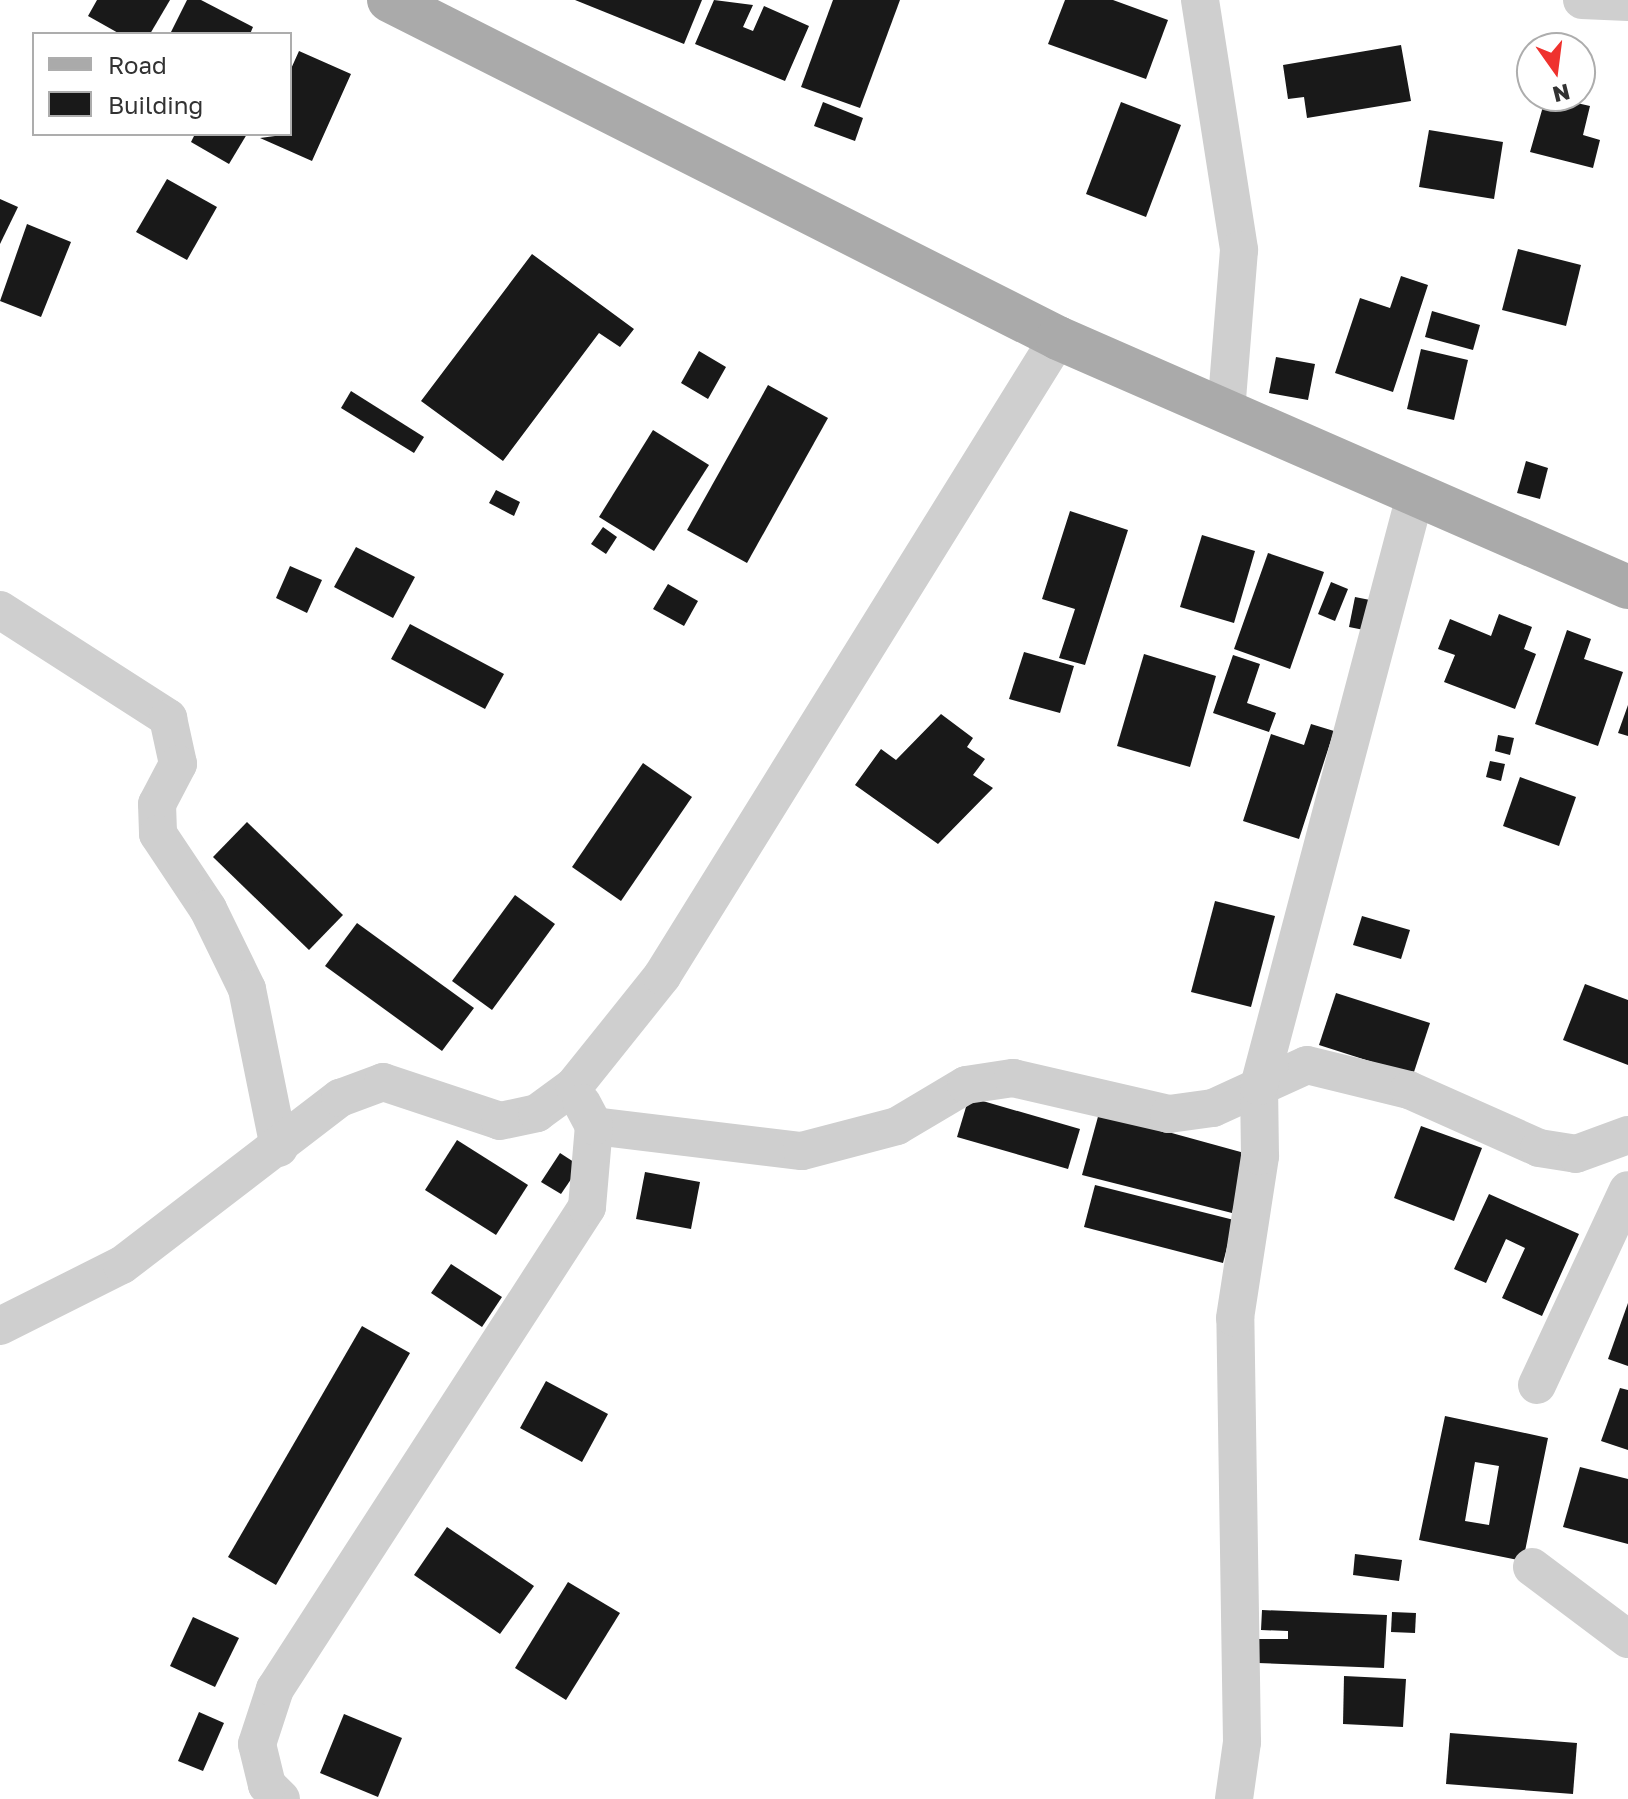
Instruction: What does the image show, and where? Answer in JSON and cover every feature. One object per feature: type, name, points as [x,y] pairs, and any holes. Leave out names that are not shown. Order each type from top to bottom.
[{"type":"main road","points":[[389,0],[1058,338],[1628,587]]},
{"type":"street","points":[[1202,0],[1239,250],[1226,411]]},
{"type":"street","points":[[1582,0],[1628,2]]},
{"type":"street","points":[[0,1326],[122,1265],[279,1148],[340,1098],[383,1082],[500,1121],[537,1113],[574,1086],[662,976],[1058,338]]},
{"type":"street","points":[[1234,1799],[1242,1742],[1235,1318],[1260,1156],[1259,1086],[1415,496]]},
{"type":"street","points":[[0,610],[168,718],[178,764],[157,804],[158,834],[208,909],[247,989],[279,1148]]},
{"type":"street","points":[[1287,985],[1307,1065]]},
{"type":"street","points":[[594,1126],[802,1151],[897,1126],[966,1085],[1013,1078],[1169,1114],[1213,1108],[1307,1065],[1409,1090],[1539,1148],[1576,1154],[1628,1135]]},
{"type":"street","points":[[281,1799],[267,1785],[257,1744],[275,1689],[587,1207],[594,1126],[574,1086]]},
{"type":"street","points":[[1537,1385],[1628,1190]]},
{"type":"street","points":[[1532,1567],[1628,1639]]},
{"type":"building","points":[[97,0],[170,0],[151,32],[116,32],[88,16]]},
{"type":"building","points":[[187,0],[201,0],[253,27],[251,32],[171,32]]},
{"type":"building","points":[[575,0],[702,0],[684,44]]},
{"type":"building","points":[[714,0],[753,5],[743,27],[753,31],[764,6],[809,26],[785,81],[695,44]]},
{"type":"building","points":[[833,0],[900,0],[860,108],[801,87]]},
{"type":"building","points":[[1065,0],[1113,0],[1168,20],[1146,79],[1048,44]]},
{"type":"building","points":[[1401,45],[1411,101],[1307,118],[1304,97],[1288,99],[1283,65]]},
{"type":"building","points":[[299,51],[351,74],[312,161],[260,138],[292,136],[292,67]]},
{"type":"building","points":[[823,102],[863,118],[855,141],[814,126]]},
{"type":"building","points":[[1121,102],[1181,125],[1146,217],[1086,194]]},
{"type":"building","points":[[1541,112],[1589,112],[1583,135],[1600,140],[1593,168],[1530,152]]},
{"type":"building","points":[[1429,130],[1503,142],[1494,199],[1419,187]]},
{"type":"building","points":[[194,136],[246,136],[229,164],[191,142]]},
{"type":"building","points":[[167,179],[217,207],[187,260],[136,232]]},
{"type":"building","points":[[0,199],[18,207],[0,244]]},
{"type":"building","points":[[27,224],[71,242],[41,317],[0,301]]},
{"type":"building","points":[[1518,249],[1581,265],[1566,326],[1502,310]]},
{"type":"building","points":[[532,254],[634,329],[620,347],[599,333],[503,461],[421,401]]},
{"type":"building","points":[[1401,276],[1428,285],[1393,392],[1335,373],[1360,298],[1390,308]]},
{"type":"building","points":[[1432,311],[1480,325],[1473,350],[1425,337]]},
{"type":"building","points":[[1421,349],[1468,360],[1454,420],[1407,409]]},
{"type":"building","points":[[699,351],[726,367],[708,399],[681,383]]},
{"type":"building","points":[[1276,357],[1315,364],[1308,400],[1269,393]]},
{"type":"building","points":[[768,385],[828,418],[747,563],[687,530]]},
{"type":"building","points":[[351,391],[424,437],[414,453],[341,408]]},
{"type":"building","points":[[653,430],[709,465],[654,551],[599,517]]},
{"type":"building","points":[[1526,461],[1548,468],[1540,499],[1517,493]]},
{"type":"building","points":[[496,490],[520,502],[514,516],[489,503]]},
{"type":"building","points":[[1070,511],[1128,530],[1085,665],[1059,658],[1075,609],[1042,599]]},
{"type":"building","points":[[603,527],[617,537],[606,554],[591,544]]},
{"type":"building","points":[[1202,535],[1255,551],[1234,623],[1180,607]]},
{"type":"building","points":[[356,547],[415,577],[393,618],[334,587]]},
{"type":"building","points":[[1268,553],[1324,572],[1290,669],[1234,649]]},
{"type":"building","points":[[290,566],[322,580],[307,613],[276,598]]},
{"type":"building","points":[[1331,582],[1348,589],[1335,621],[1318,614]]},
{"type":"building","points":[[668,584],[698,601],[684,626],[653,609]]},
{"type":"building","points":[[1355,597],[1375,601],[1369,631],[1349,627]]},
{"type":"building","points":[[1499,614],[1532,627],[1524,649],[1536,654],[1515,709],[1444,682],[1455,655],[1438,649],[1450,619],[1491,636]]},
{"type":"building","points":[[410,624],[504,674],[485,709],[391,659]]},
{"type":"building","points":[[1567,630],[1591,639],[1584,659],[1623,672],[1598,746],[1535,724]]},
{"type":"building","points":[[1024,652],[1074,666],[1060,713],[1009,699]]},
{"type":"building","points":[[1144,654],[1216,676],[1190,767],[1117,746]]},
{"type":"building","points":[[1233,655],[1260,664],[1247,703],[1276,713],[1269,732],[1213,713]]},
{"type":"building","points":[[1628,705],[1628,736],[1618,733]]},
{"type":"building","points":[[941,714],[973,738],[967,747],[985,759],[973,775],[993,788],[938,844],[855,785],[881,749],[896,760]]},
{"type":"building","points":[[1311,724],[1334,731],[1299,839],[1243,821],[1271,734],[1304,745]]},
{"type":"building","points":[[1498,735],[1514,738],[1510,755],[1495,751]]},
{"type":"building","points":[[1490,761],[1505,764],[1501,781],[1486,777]]},
{"type":"building","points":[[643,763],[692,797],[621,901],[572,867]]},
{"type":"building","points":[[1520,777],[1576,797],[1559,846],[1503,826]]},
{"type":"building","points":[[247,822],[343,915],[309,950],[213,857]]},
{"type":"building","points":[[515,895],[555,924],[492,1010],[452,981]]},
{"type":"building","points":[[1215,901],[1275,916],[1251,1007],[1191,992]]},
{"type":"building","points":[[1362,916],[1410,930],[1401,959],[1353,945]]},
{"type":"building","points":[[357,923],[474,1008],[442,1051],[325,966]]},
{"type":"building","points":[[1585,984],[1628,1000],[1628,1065],[1563,1040]]},
{"type":"building","points":[[1336,993],[1430,1023],[1413,1075],[1319,1045]]},
{"type":"building","points":[[969,1097],[1080,1129],[1068,1169],[957,1137]]},
{"type":"building","points":[[1099,1113],[1248,1154],[1232,1213],[1082,1175]]},
{"type":"building","points":[[1421,1126],[1482,1148],[1454,1221],[1394,1198]]},
{"type":"building","points":[[457,1140],[528,1185],[496,1235],[425,1190]]},
{"type":"building","points":[[560,1153],[580,1166],[561,1194],[541,1182]]},
{"type":"building","points":[[645,1172],[700,1182],[691,1229],[636,1219]]},
{"type":"building","points":[[1095,1185],[1234,1220],[1223,1263],[1084,1227]]},
{"type":"building","points":[[1489,1194],[1579,1234],[1542,1316],[1502,1298],[1525,1248],[1506,1239],[1486,1283],[1454,1269]]},
{"type":"building","points":[[451,1264],[502,1297],[482,1327],[431,1293]]},
{"type":"building","points":[[1628,1303],[1628,1366],[1608,1359]]},
{"type":"building","points":[[362,1326],[410,1353],[276,1585],[228,1557]]},
{"type":"building","points":[[546,1381],[608,1414],[582,1462],[520,1428]]},
{"type":"building","points":[[1620,1388],[1628,1390],[1628,1450],[1601,1441]]},
{"type":"building","points":[[1445,1416],[1548,1438],[1523,1561],[1419,1540]],"holes":[[[1475,1462],[1499,1466],[1489,1525],[1465,1521]]]},
{"type":"building","points":[[1580,1467],[1628,1479],[1628,1544],[1563,1527]]},
{"type":"building","points":[[447,1527],[534,1586],[500,1634],[414,1575]]},
{"type":"building","points":[[1355,1554],[1402,1560],[1399,1581],[1353,1575]]},
{"type":"building","points":[[568,1582],[620,1613],[566,1700],[515,1668]]},
{"type":"building","points":[[1262,1610],[1387,1615],[1384,1668],[1258,1663],[1259,1639],[1288,1639],[1288,1631],[1261,1630]]},
{"type":"building","points":[[1392,1612],[1416,1613],[1415,1633],[1391,1632]]},
{"type":"building","points":[[193,1617],[239,1638],[215,1687],[170,1666]]},
{"type":"building","points":[[1344,1676],[1406,1679],[1403,1727],[1343,1724]]},
{"type":"building","points":[[199,1712],[224,1723],[203,1771],[178,1761]]},
{"type":"building","points":[[344,1714],[402,1738],[378,1797],[320,1773]]},
{"type":"building","points":[[1450,1733],[1577,1743],[1573,1794],[1446,1784]]}]
